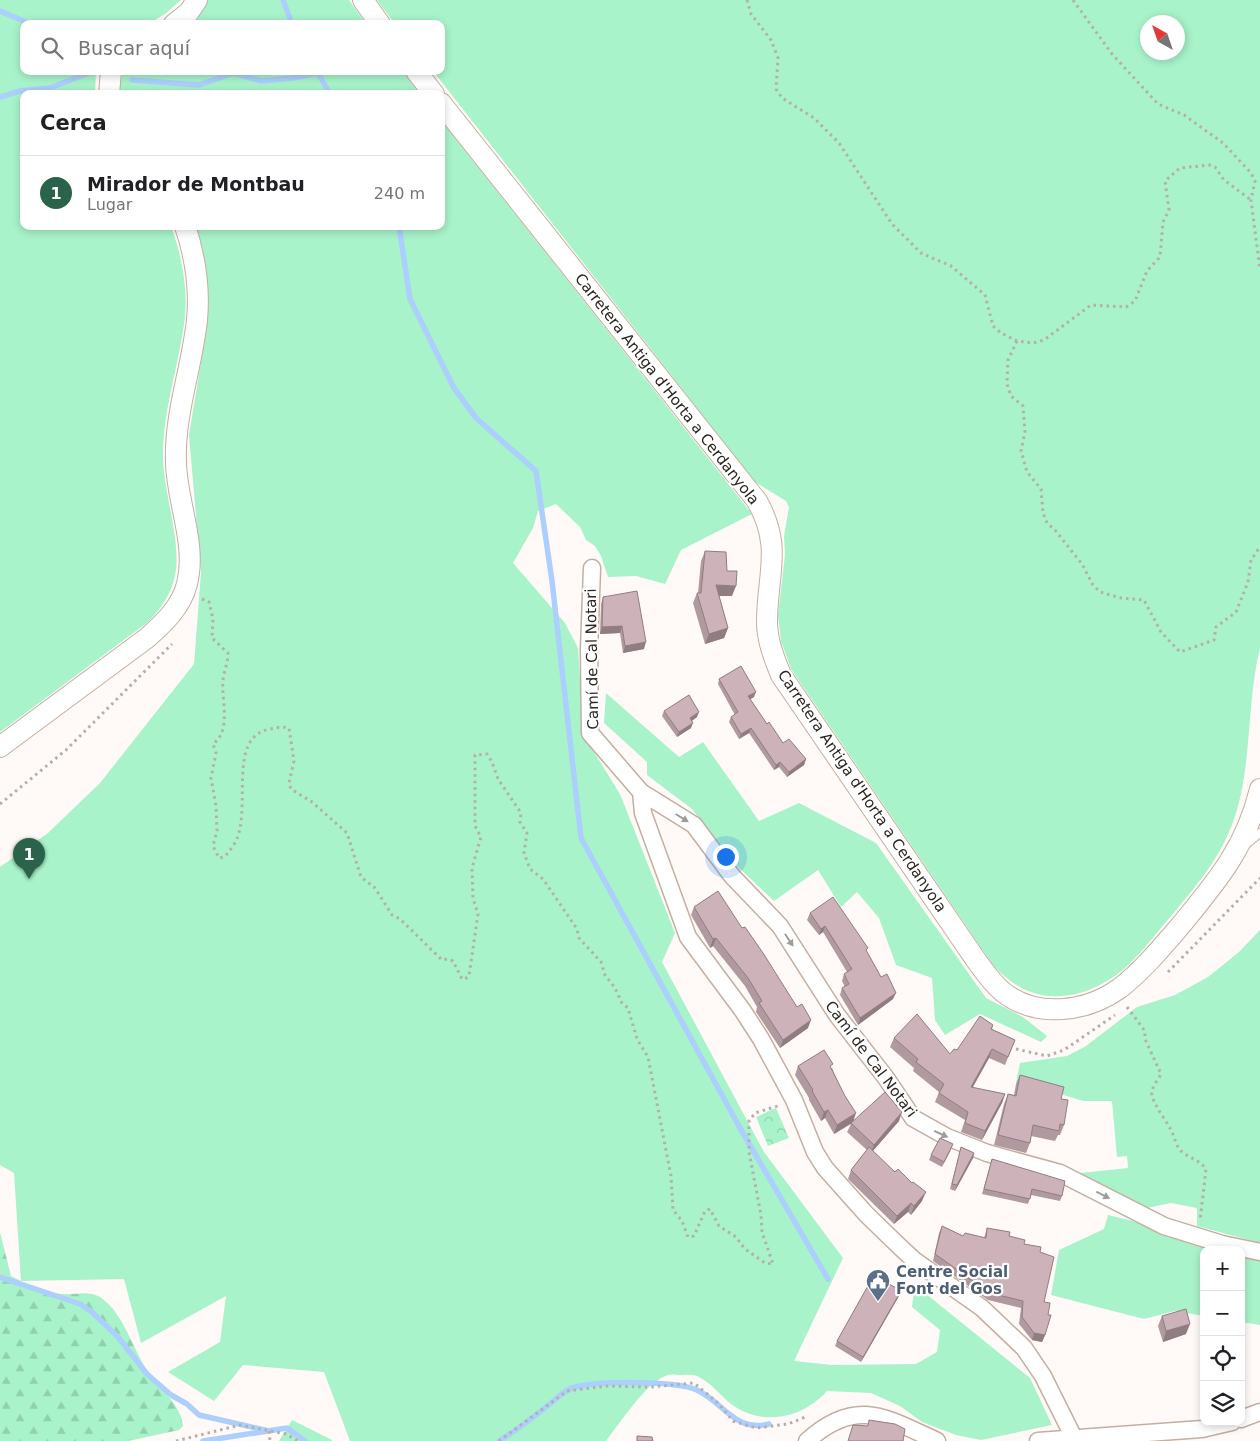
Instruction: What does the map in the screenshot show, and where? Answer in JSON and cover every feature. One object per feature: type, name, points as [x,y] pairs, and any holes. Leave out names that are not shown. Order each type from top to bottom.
[{"type":"street","points":[[179,20],[189,12],[197,0]]},
{"type":"street","points":[[363,0],[377,20]]},
{"type":"street","points":[[109,90],[111,75]]},
{"type":"street","points":[[419,75],[431,90]]},
{"type":"street","name":"Carretera Antiga d'Horta a Cerdanyola","points":[[445,109],[757,501],[764,515],[772,543],[767,622],[769,641],[781,674],[994,983],[1017,1000],[1045,1010],[1075,1007],[1104,997],[1131,979],[1153,958],[1214,885],[1238,850],[1254,813],[1260,789]]},
{"type":"street","points":[[0,747],[147,638],[167,621],[182,598],[190,558],[178,480],[176,444],[197,320],[198,293],[196,270],[186,230]]},
{"type":"street","name":"Camí de Cal Notari","points":[[592,568],[589,649],[590,733],[641,792],[694,825],[732,876],[780,926],[837,1015],[886,1078],[913,1118],[930,1129],[971,1146],[1060,1174],[1164,1226],[1260,1252]]},
{"type":"street","points":[[641,792],[643,813],[688,937],[743,1011],[761,1039],[794,1100],[815,1152],[825,1168],[866,1214],[899,1246],[919,1264],[982,1308],[1024,1348],[1043,1376],[1074,1438]]},
{"type":"street","points":[[1245,1418],[1260,1412]]},
{"type":"street","points":[[807,1441],[834,1421],[865,1415],[892,1420],[937,1441]]},
{"type":"street","points":[[1038,1441],[1202,1429],[1215,1426]]},
{"type":"lane","points":[[1238,850],[1260,833]]},
{"type":"path","points":[[746,0],[751,14],[771,40],[778,58],[776,90],[782,98],[814,118],[839,143],[892,224],[921,253],[951,266],[985,295],[993,326],[1001,333],[1017,341],[1033,343],[1044,340],[1091,306],[1126,307],[1135,301],[1147,271],[1160,257],[1163,222],[1169,210],[1165,181],[1180,168],[1210,165],[1215,167],[1224,180],[1251,200]]},
{"type":"path","points":[[1073,0],[1112,54],[1158,104],[1184,115],[1223,143],[1242,161],[1255,181],[1251,200],[1260,270]]},
{"type":"path","points":[[1017,341],[1008,360],[1007,384],[1012,396],[1022,406],[1025,415],[1025,432],[1021,452],[1024,465],[1041,488],[1043,513],[1047,523],[1082,564],[1093,585],[1100,592],[1121,598],[1144,600],[1161,632],[1180,652],[1214,640],[1216,627],[1236,612],[1248,582],[1251,560],[1260,547]]},
{"type":"path","points":[[196,602],[198,599],[203,598],[209,602],[213,618],[212,638],[228,653],[228,664],[224,679],[224,719],[221,735],[213,744],[216,753],[211,778],[216,806],[217,831],[213,846],[216,854],[222,858],[239,838],[243,804],[242,771],[249,743],[254,735],[266,730],[284,726],[289,728],[294,761],[289,783],[290,789],[312,802],[347,833],[361,877],[375,888],[386,909],[442,960],[454,961],[462,979],[465,979],[469,976],[478,914],[473,898],[472,868],[481,836],[475,826],[475,755],[487,754],[498,779],[521,813],[520,822],[527,833],[524,853],[530,869],[544,879],[577,929],[579,938],[601,962],[605,975],[615,988],[622,1003],[628,1008],[637,1038],[648,1057],[654,1083],[659,1122],[671,1176],[673,1210],[682,1221],[688,1237],[694,1236],[705,1211],[710,1209],[719,1226],[736,1237],[745,1249],[765,1263],[773,1264],[762,1232],[761,1214],[749,1152],[749,1120],[755,1114],[775,1105],[784,1111]]},
{"type":"path","points":[[0,804],[66,750],[178,638]]},
{"type":"path","points":[[1126,1006],[1145,1032],[1145,1038],[1161,1074],[1152,1095],[1163,1120],[1171,1130],[1176,1145],[1181,1151],[1203,1165],[1206,1170],[1197,1236]]},
{"type":"path","points":[[499,1441],[567,1391],[607,1386],[650,1387],[694,1383],[718,1403],[733,1421],[756,1428],[788,1424],[813,1414]]},
{"type":"path","points":[[176,1441],[240,1425],[286,1434],[298,1441]]},
{"type":"path","points":[[270,1431],[270,1441]]},
{"type":"green space","points":[[0,0],[181,0],[155,20],[20,20],[20,75],[96,75],[95,90],[20,90],[20,230],[172,230],[181,262],[186,299],[184,324],[165,422],[163,455],[176,548],[175,576],[171,589],[157,612],[148,622],[0,732]]},
{"type":"green space","points":[[208,0],[349,0],[363,20],[195,20]]},
{"type":"green space","points":[[377,0],[1260,0],[1260,648],[1253,688],[1242,790],[1232,826],[1210,866],[1143,950],[1131,963],[1108,981],[1074,994],[1057,996],[1040,994],[1023,989],[1008,979],[993,965],[791,669],[781,641],[778,615],[785,555],[784,536],[789,507],[786,501],[755,482],[436,75],[445,75],[445,20],[392,20]]},
{"type":"green space","points":[[122,75],[406,75],[418,90],[119,90]]},
{"type":"green space","points":[[445,125],[752,514],[681,550],[665,584],[636,576],[608,577],[601,556],[595,546],[586,540],[580,527],[556,504],[538,511],[533,528],[513,563],[565,623],[578,648],[584,736],[620,794],[675,933],[662,962],[764,1152],[843,1258],[794,1361],[832,1365],[916,1364],[937,1352],[940,1330],[912,1307],[915,1285],[1030,1378],[1052,1425],[981,1440],[956,1435],[922,1422],[900,1406],[871,1393],[827,1391],[818,1400],[796,1413],[784,1416],[758,1416],[734,1406],[699,1377],[692,1375],[668,1375],[652,1385],[643,1394],[606,1441],[350,1441],[324,1372],[243,1365],[214,1401],[168,1372],[220,1342],[226,1296],[141,1343],[124,1279],[21,1281],[14,1173],[0,1165],[0,867],[48,833],[100,783],[194,664],[201,573],[189,435],[206,332],[208,308],[205,261],[197,230],[445,230]]},
{"type":"green space","points":[[606,693],[679,757],[703,742],[759,821],[799,803],[876,843],[986,998],[1023,1017],[1047,1036],[1041,1042],[980,1014],[945,1035],[935,1020],[932,978],[896,965],[879,918],[857,892],[841,907],[818,870],[774,901],[737,866],[692,809],[647,775],[647,762],[604,723]]},
{"type":"green space","points":[[1260,930],[1260,1243],[1197,1226],[1197,1208],[1171,1203],[1142,1209],[1071,1174],[1128,1168],[1127,1156],[1117,1157],[1112,1101],[1083,1101],[1038,1087],[1016,1083],[1020,1063],[1067,1056],[1086,1046],[1137,1007],[1175,995],[1208,977],[1239,952]]},
{"type":"green space","points":[[776,1108],[789,1138],[768,1146],[756,1117]]},
{"type":"green space","points":[[1108,1215],[1213,1246],[1200,1246],[1200,1315],[1175,1311],[1144,1319],[1051,1295],[1059,1250],[1104,1229]]},
{"type":"green space","points":[[0,1232],[11,1276],[21,1281],[24,1287],[62,1294],[82,1293],[96,1295],[109,1305],[124,1325],[148,1372],[177,1408],[183,1426],[179,1430],[128,1441],[0,1441]]},
{"type":"green space","points":[[1245,1255],[1260,1257],[1260,1325],[1245,1323]]},
{"type":"green space","points":[[292,1420],[332,1440],[332,1441],[279,1441]]},
{"type":"building","points":[[705,551],[726,552],[727,571],[737,571],[736,586],[716,585],[728,628],[709,634],[697,593],[701,593]]},
{"type":"building","points":[[637,591],[646,642],[625,646],[622,626],[602,627],[603,597]]},
{"type":"building","points":[[741,666],[756,692],[748,696],[767,724],[769,722],[783,743],[789,739],[806,759],[789,772],[780,762],[776,765],[751,728],[741,734],[731,717],[738,712],[719,679]]},
{"type":"building","points":[[689,695],[699,712],[690,718],[693,723],[679,732],[664,711]]},
{"type":"building","points":[[718,891],[742,928],[745,927],[763,953],[797,1007],[802,1004],[811,1020],[783,1040],[759,1003],[762,1001],[748,978],[716,938],[713,939],[694,907]]},
{"type":"building","points":[[833,897],[868,948],[866,950],[881,977],[887,974],[896,993],[860,1018],[842,988],[849,984],[844,974],[852,969],[825,926],[821,929],[810,913]]},
{"type":"building","points":[[917,1014],[950,1054],[954,1049],[957,1050],[980,1016],[993,1025],[991,1029],[1015,1040],[1008,1057],[992,1049],[971,1087],[1005,1094],[985,1131],[965,1123],[968,1112],[939,1093],[944,1084],[916,1062],[918,1059],[894,1038]]},
{"type":"building","points":[[824,1050],[833,1064],[830,1066],[845,1096],[856,1113],[837,1125],[828,1110],[824,1112],[798,1066]]},
{"type":"building","points":[[1020,1075],[1064,1087],[1061,1099],[1068,1100],[1064,1125],[1060,1124],[1059,1131],[1033,1125],[1030,1143],[998,1135],[1008,1094],[1016,1096]]},
{"type":"building","points":[[885,1092],[902,1112],[874,1145],[851,1123]]},
{"type":"building","points":[[940,1138],[953,1144],[944,1162],[931,1155]]},
{"type":"building","points":[[869,1147],[895,1172],[898,1169],[912,1183],[926,1192],[914,1206],[911,1203],[897,1216],[851,1170]]},
{"type":"building","points":[[961,1147],[974,1153],[957,1185],[952,1184]]},
{"type":"building","points":[[992,1159],[1065,1181],[1062,1196],[1032,1189],[1030,1199],[984,1189]]},
{"type":"building","points":[[942,1226],[963,1236],[965,1233],[986,1238],[987,1228],[1010,1232],[1009,1236],[1025,1240],[1024,1244],[1041,1247],[1040,1252],[1054,1257],[1044,1302],[1050,1303],[1048,1315],[1051,1315],[1045,1335],[1034,1333],[1022,1317],[1023,1301],[990,1293],[935,1254]]},
{"type":"building","points":[[874,1275],[901,1291],[863,1357],[837,1341]]},
{"type":"building","points":[[1186,1309],[1190,1324],[1166,1331],[1162,1316]]},
{"type":"building","points":[[869,1420],[895,1424],[905,1429],[903,1441],[848,1441],[853,1425],[868,1426]]},
{"type":"building","points":[[637,1436],[652,1437],[653,1441],[637,1441]]},
{"type":"waterway","points":[[283,0],[290,20]]},
{"type":"waterway","points":[[0,11],[21,20]]},
{"type":"waterway","points":[[30,90],[50,88],[84,75]]},
{"type":"waterway","points":[[132,80],[199,85],[228,75]]},
{"type":"waterway","points":[[241,75],[261,81],[308,75]]},
{"type":"waterway","points":[[319,75],[328,90]]},
{"type":"waterway","points":[[0,97],[20,91]]},
{"type":"waterway","points":[[400,230],[410,299],[454,388],[476,418],[536,471],[552,581],[581,838],[740,1128],[828,1279]]},
{"type":"waterway","points":[[0,1277],[80,1304],[92,1312],[118,1337],[147,1374],[171,1395],[187,1404],[199,1415],[269,1431]]},
{"type":"waterway","points":[[499,1441],[567,1390],[598,1384],[654,1383],[687,1387],[706,1395],[738,1420],[757,1426],[769,1424]]},
{"type":"waterway","points":[[203,1441],[287,1428],[305,1441]]},
{"type":"place","name":"Mirador de Montbau","points":[[29,879]]},
{"type":"place","name":"Centre Social Font del Gos","points":[[878,1302]]}]
